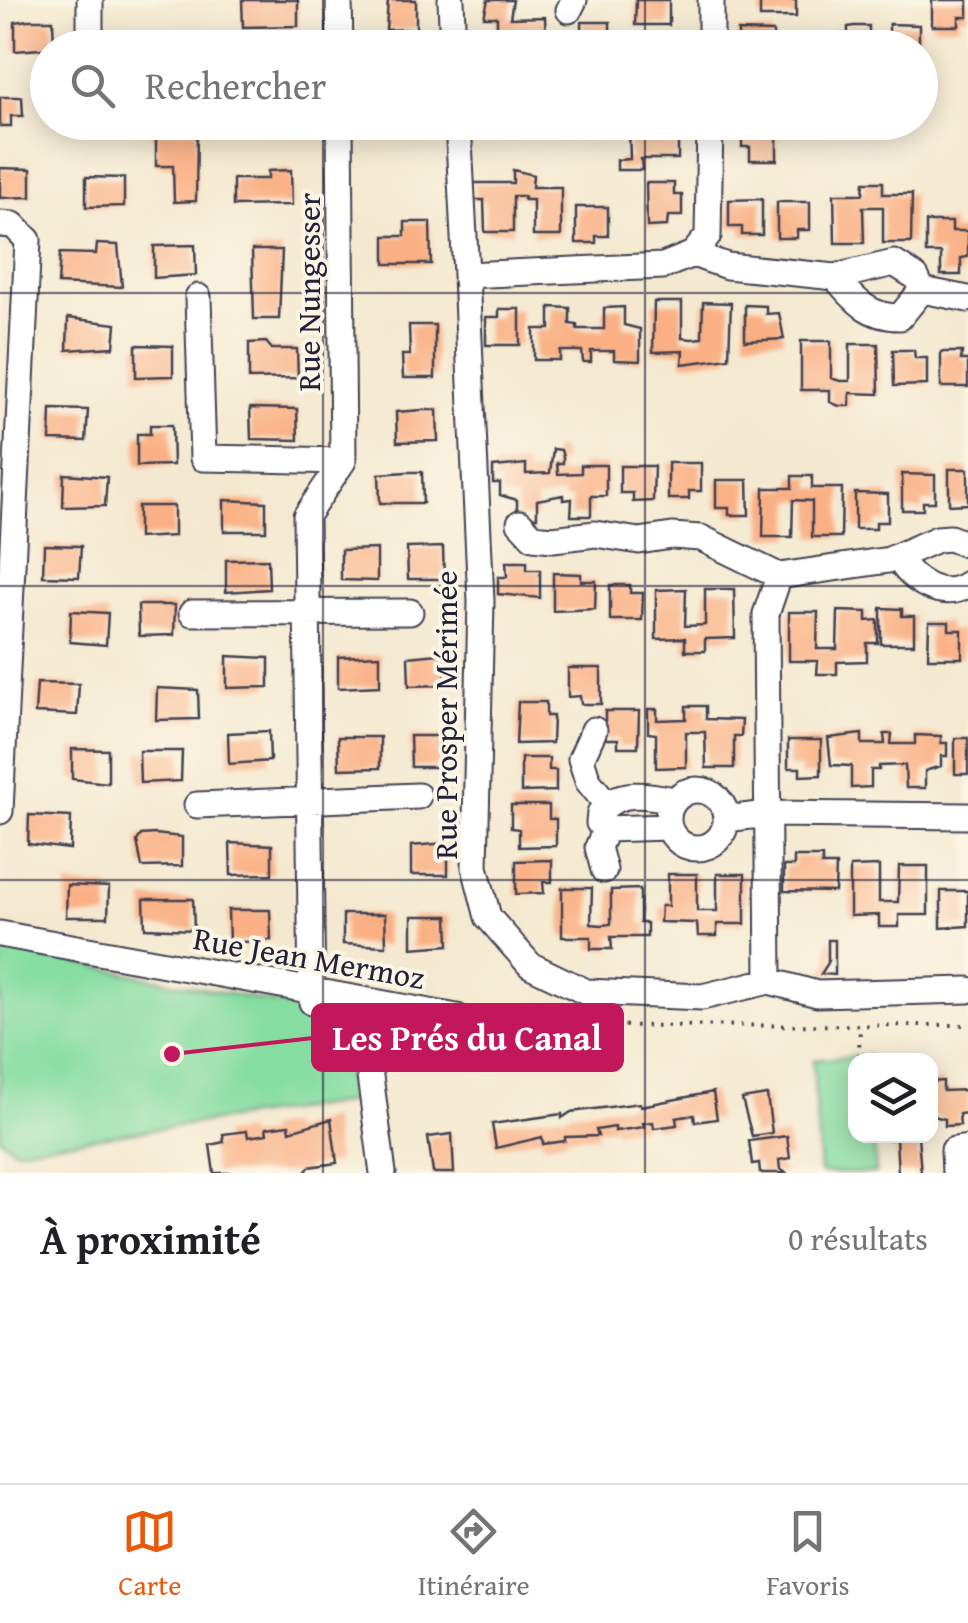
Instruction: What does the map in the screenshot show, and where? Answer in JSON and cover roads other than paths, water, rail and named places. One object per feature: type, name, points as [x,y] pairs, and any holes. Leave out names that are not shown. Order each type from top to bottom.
[{"type":"street","points":[[90,0],[90,30]]},
{"type":"street","points":[[340,0],[340,30]]},
{"type":"street","points":[[451,0],[453,30]]},
{"type":"street","points":[[711,0],[711,30]]},
{"type":"street","name":"Rue Nungesser","points":[[340,140],[343,461]]},
{"type":"street","name":"Rue Prosper Mérimée","points":[[459,140],[481,601],[475,867],[488,917],[530,965],[586,992],[702,997],[769,980]]},
{"type":"street","points":[[466,275],[663,266],[692,254],[708,236],[710,140]]},
{"type":"street","points":[[0,224],[14,225],[28,240],[0,811]]},
{"type":"street","points":[[692,254],[726,266],[834,277],[894,262],[906,266],[922,290],[968,300]]},
{"type":"street","points":[[834,277],[863,308],[880,317],[900,317],[922,290]]},
{"type":"street","points":[[198,297],[203,458],[343,461]]},
{"type":"street","points":[[312,998],[306,516],[343,461]]},
{"type":"street","points":[[520,524],[533,537],[554,539],[595,534],[639,542],[672,536],[700,538],[779,576],[898,558],[937,540],[950,538],[968,544]]},
{"type":"street","points":[[898,558],[913,576],[936,590],[953,592],[968,584]]},
{"type":"street","points":[[779,576],[766,614],[769,980],[817,994],[968,990]]},
{"type":"street","points":[[192,613],[410,612]]},
{"type":"street","points":[[594,730],[581,759],[606,816],[625,832],[668,827]]},
{"type":"street","points":[[604,870],[598,846],[606,816],[646,794],[674,800],[702,790],[719,800],[726,819],[714,843],[696,849],[678,842],[668,827],[674,800]]},
{"type":"street","points":[[197,806],[418,796]]},
{"type":"street","points":[[726,819],[767,814],[968,816]]},
{"type":"street","name":"Rue Jean Mermoz","points":[[0,934],[312,998],[457,1017]]},
{"type":"street","points":[[360,1002],[383,1173]]},
{"type":"street","points":[[955,1173],[954,1150],[968,1148]]},
{"type":"place","name":"Les Prés du Canal","points":[[172,1054]]}]
